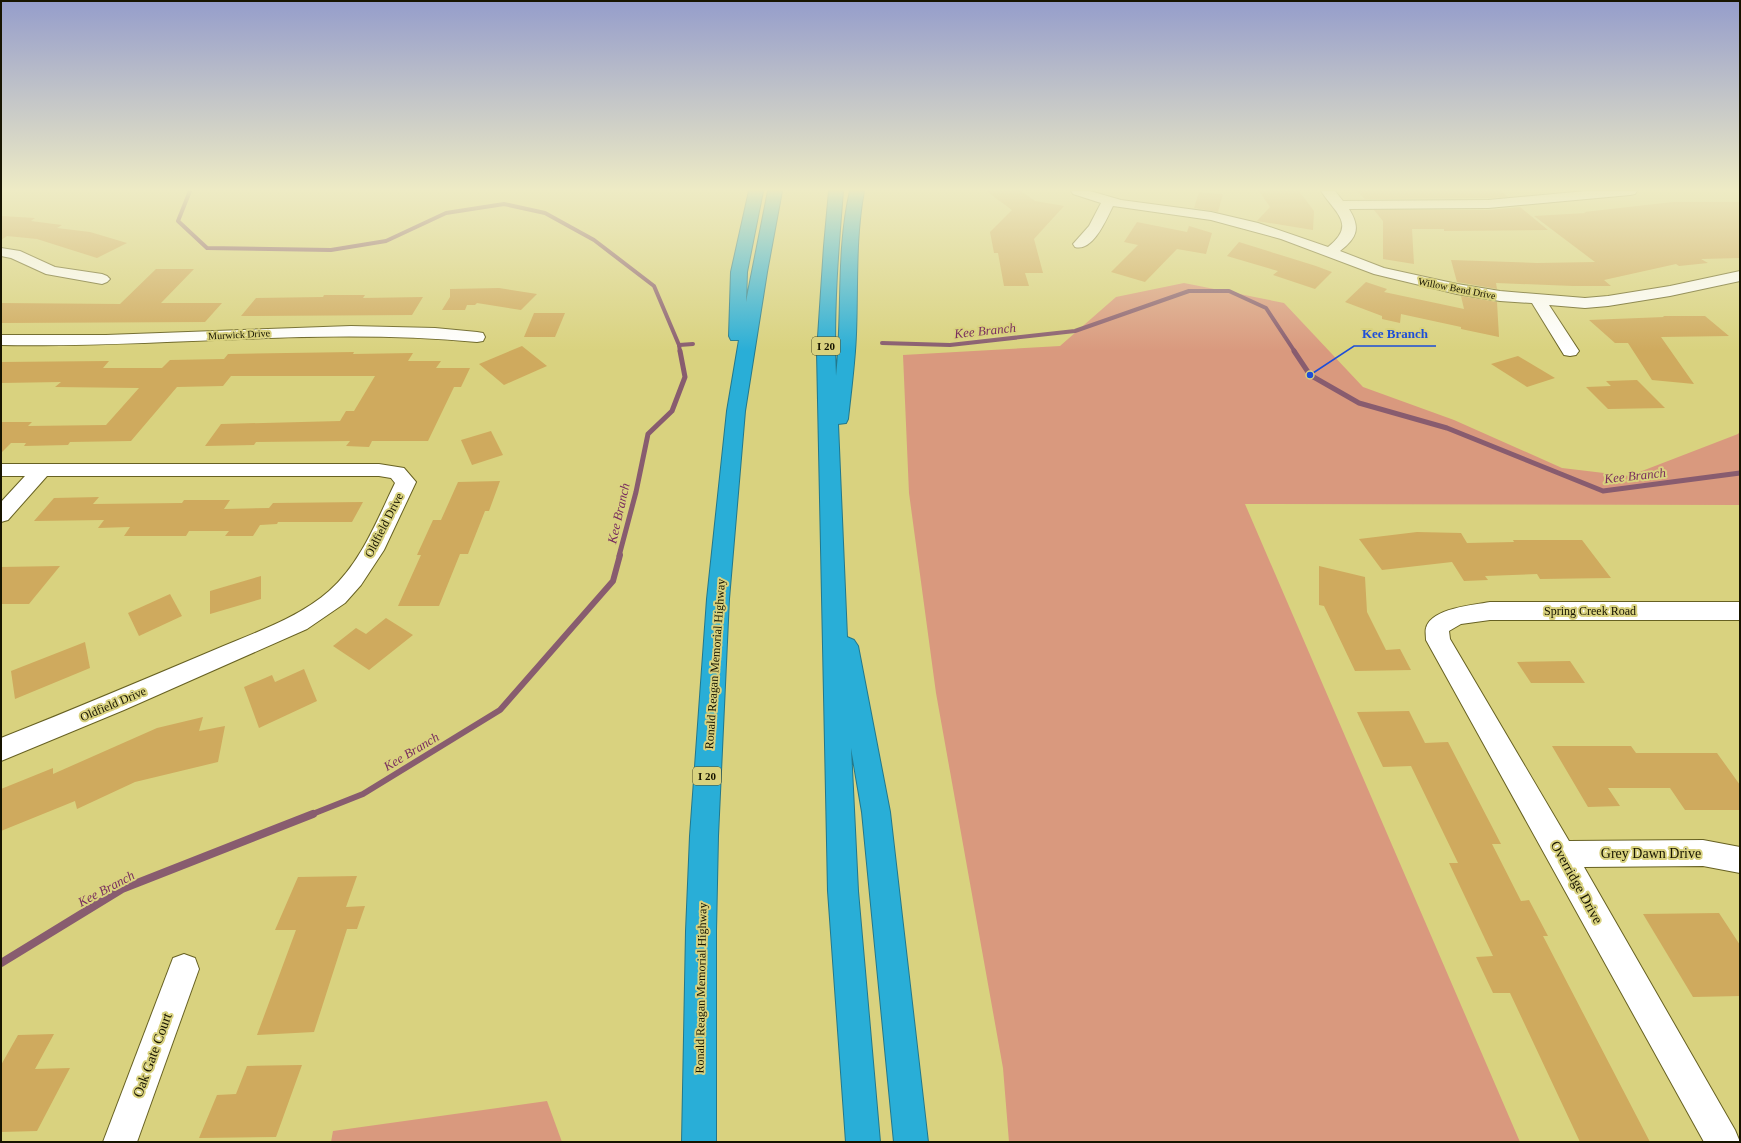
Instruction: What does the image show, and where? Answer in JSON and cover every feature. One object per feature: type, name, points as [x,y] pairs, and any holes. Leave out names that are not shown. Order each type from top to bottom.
[{"type":"highway","points":[[736,411],[738,272],[744,244]]},
{"type":"highway","name":"Ronald Reagan Memorial Highway","points":[[699,1142],[700,931],[718,599],[736,411],[764,244]]},
{"type":"highway","name":"I 20","points":[[831,244],[826,352],[843,891],[863,1142]]},
{"type":"highway","points":[[831,502],[848,336],[850,244]]},
{"type":"highway","points":[[832,568],[876,812],[911,1142]]},
{"type":"street","name":"Willow Bend Drive","points":[[1309,244],[1379,271],[1415,280],[1457,289],[1537,300],[1585,303],[1608,301],[1670,291],[1729,277],[1740,276]]},
{"type":"street","points":[[1330,252],[1339,244]]},
{"type":"street","points":[[1,252],[15,254],[51,271],[102,279]]},
{"type":"street","points":[[1537,300],[1570,351]]},
{"type":"street","name":"Murwick Drive","points":[[1,340],[140,339],[316,331],[396,331],[477,337]]},
{"type":"street","name":"Oldfield Drive","points":[[1,470],[379,470],[397,473],[406,482],[373,550],[353,579],[337,597],[299,623],[115,703],[1,750]]},
{"type":"street","points":[[1,515],[42,470]]},
{"type":"street","name":"Spring Creek Road","points":[[1442,623],[1454,616],[1490,611],[1740,611]]},
{"type":"street","name":"Overridge Drive","points":[[1442,623],[1437,628],[1438,640],[1561,854],[1723,1142]]},
{"type":"street","name":"Grey Dawn Drive","points":[[1561,854],[1703,853],[1740,860]]},
{"type":"street","name":"Oak Gate Court","points":[[120,1142],[184,969]]},
{"type":"shaded area","points":[[1184,283],[1284,303],[1363,387],[1454,420],[1562,468],[1629,476],[1738,434],[1740,431],[1740,505],[1245,504],[1520,1142],[1009,1142],[1003,1068],[936,693],[909,493],[903,355],[1060,346],[1116,297]]},
{"type":"shaded area","points":[[547,1101],[562,1142],[331,1142],[333,1131]]},
{"type":"building","points":[[54,244],[124,244],[97,258]]},
{"type":"building","points":[[992,244],[1035,244],[1043,273],[1025,273],[1029,286],[1004,286],[998,253],[994,253]]},
{"type":"building","points":[[1135,244],[1209,244],[1206,254],[1177,249],[1145,282],[1111,272],[1138,245]]},
{"type":"building","points":[[1237,244],[1247,244],[1332,272],[1315,289],[1273,275],[1278,271],[1227,256]]},
{"type":"building","points":[[1383,244],[1413,244],[1414,264],[1383,259]]},
{"type":"building","points":[[1572,244],[1740,244],[1740,258],[1701,259],[1708,263],[1679,266],[1676,264],[1604,280],[1611,286],[1496,283],[1497,289],[1457,282],[1451,260],[1537,263],[1595,262]]},
{"type":"building","points":[[156,269],[194,269],[161,303],[222,303],[205,322],[1,323],[1,303],[120,304]]},
{"type":"building","points":[[1366,282],[1387,289],[1384,292],[1464,309],[1461,296],[1497,302],[1499,337],[1401,314],[1400,323],[1382,319],[1382,316],[1345,302]]},
{"type":"building","points":[[499,288],[537,294],[521,310],[477,303],[475,305],[467,305],[465,310],[442,310],[450,297],[450,289]]},
{"type":"building","points":[[324,295],[365,295],[363,298],[423,297],[412,315],[241,316],[256,298],[323,297]]},
{"type":"building","points":[[534,313],[565,313],[555,337],[524,337]]},
{"type":"building","points":[[1663,316],[1705,316],[1729,336],[1661,337],[1694,384],[1652,380],[1628,343],[1615,343],[1589,320],[1664,317]]},
{"type":"building","points":[[522,346],[547,366],[504,385],[479,364]]},
{"type":"building","points":[[354,352],[353,354],[413,353],[408,361],[441,361],[436,368],[470,368],[461,387],[454,387],[428,441],[372,441],[369,447],[346,446],[350,441],[256,442],[254,445],[205,446],[221,424],[340,421],[346,411],[354,411],[375,376],[231,376],[223,386],[177,387],[131,441],[70,442],[68,445],[24,446],[26,443],[11,443],[1,453],[1,422],[32,422],[28,426],[106,425],[139,388],[55,387],[61,382],[1,383],[1,362],[109,361],[103,368],[162,368],[170,360],[224,359],[228,354]]},
{"type":"building","points":[[1518,356],[1555,378],[1527,387],[1491,364]]},
{"type":"building","points":[[1637,380],[1665,408],[1608,409],[1586,387],[1611,386],[1606,381]]},
{"type":"building","points":[[491,431],[503,455],[472,465],[461,440]]},
{"type":"building","points":[[500,481],[489,511],[485,511],[468,554],[460,554],[439,606],[398,606],[421,555],[417,555],[433,520],[441,520],[458,482]]},
{"type":"building","points":[[99,497],[93,504],[182,503],[184,500],[230,500],[224,509],[269,508],[273,503],[363,502],[352,522],[278,522],[277,524],[260,525],[253,536],[225,536],[229,531],[189,531],[186,536],[124,536],[130,527],[98,528],[104,520],[34,521],[54,498]]},
{"type":"building","points":[[1417,532],[1461,533],[1467,543],[1514,542],[1513,540],[1582,540],[1611,578],[1540,579],[1537,574],[1485,576],[1488,580],[1464,581],[1452,562],[1382,570],[1359,539]]},
{"type":"building","points":[[60,566],[29,604],[1,604],[1,567]]},
{"type":"building","points":[[1319,566],[1365,577],[1367,612],[1386,650],[1400,649],[1411,670],[1355,671],[1324,606],[1319,605]]},
{"type":"building","points":[[261,576],[261,599],[210,614],[210,591]]},
{"type":"building","points":[[170,594],[182,616],[139,636],[128,613]]},
{"type":"building","points":[[386,618],[413,635],[369,670],[333,646],[356,628],[366,634]]},
{"type":"building","points":[[85,642],[90,668],[15,699],[11,671]]},
{"type":"building","points":[[1570,661],[1585,683],[1531,683],[1517,662]]},
{"type":"building","points":[[304,669],[317,701],[259,728],[244,687],[272,675],[275,682]]},
{"type":"building","points":[[1409,711],[1425,743],[1448,742],[1501,844],[1492,844],[1521,901],[1529,900],[1548,936],[1543,936],[1650,1142],[1580,1142],[1510,993],[1493,993],[1476,957],[1493,956],[1449,863],[1458,863],[1411,766],[1383,767],[1357,712]]},
{"type":"building","points":[[203,717],[199,731],[225,726],[218,762],[135,782],[77,809],[75,801],[1,831],[1,789],[53,768],[53,774],[157,728]]},
{"type":"building","points":[[1552,746],[1631,746],[1636,753],[1717,753],[1740,785],[1740,810],[1685,810],[1670,788],[1608,788],[1620,806],[1588,807]]},
{"type":"building","points":[[357,876],[346,907],[365,906],[357,929],[347,929],[314,1032],[257,1035],[296,930],[275,930],[298,877]]},
{"type":"building","points":[[1719,913],[1740,945],[1740,996],[1693,997],[1643,914]]},
{"type":"building","points":[[54,1034],[35,1069],[70,1068],[37,1131],[1,1132],[1,1065],[18,1035]]},
{"type":"building","points":[[302,1065],[276,1137],[199,1138],[217,1095],[236,1094],[247,1066]]},
{"type":"waterway","name":"Kee Branch","points":[[203,244],[207,248],[331,250],[366,244]]},
{"type":"waterway","name":"Kee Branch","points":[[600,244],[654,286],[679,345]]},
{"type":"waterway","name":"Kee Branch","points":[[882,343],[950,345],[1075,331],[1189,291],[1229,291],[1266,308],[1295,352]]},
{"type":"waterway","points":[[679,345],[693,344]]},
{"type":"waterway","name":"Kee Branch","points":[[679,345],[680,352]]},
{"type":"waterway","name":"Kee Branch","points":[[619,556],[636,492],[648,434],[672,411],[685,377],[680,351]]},
{"type":"waterway","name":"Kee Branch","points":[[1294,351],[1310,375],[1359,403],[1447,428],[1603,491],[1740,473]]},
{"type":"waterway","name":"Kee Branch","points":[[310,815],[363,794],[500,710],[613,581],[620,555]]},
{"type":"waterway","name":"Kee Branch","points":[[1,963],[122,889],[313,814]]},
{"type":"place","name":"Kee Branch","points":[[1310,375]]}]
